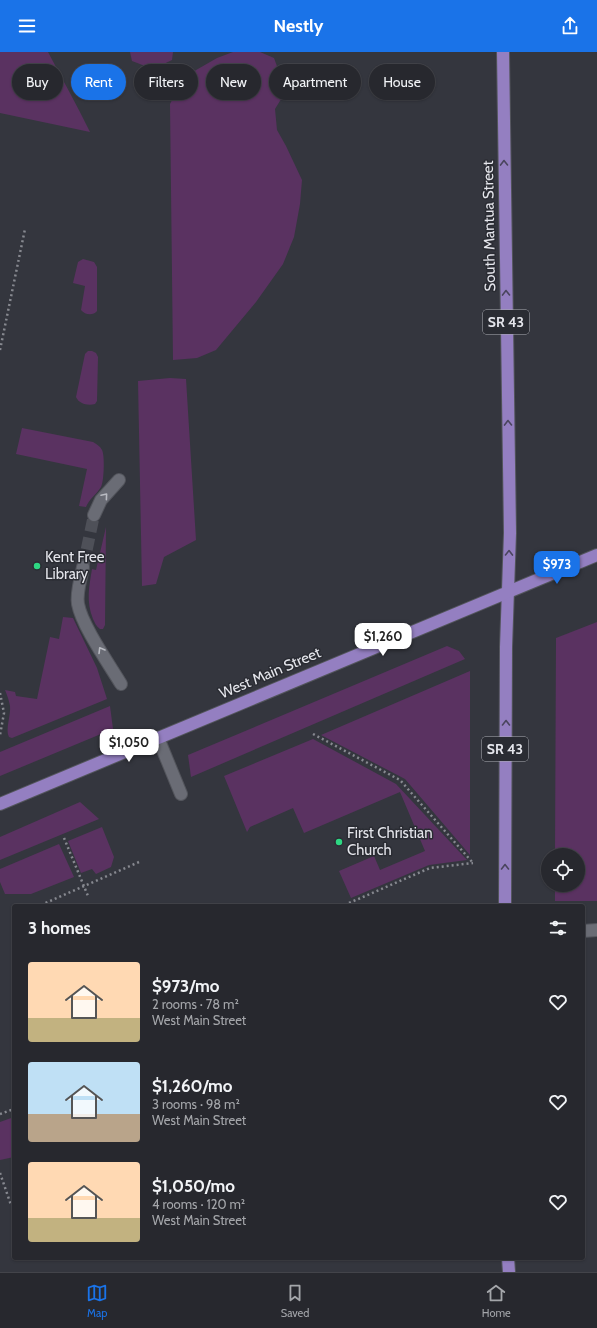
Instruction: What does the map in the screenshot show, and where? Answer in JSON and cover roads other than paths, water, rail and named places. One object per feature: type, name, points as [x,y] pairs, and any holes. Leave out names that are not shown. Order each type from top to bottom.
[{"type":"main road","name":"South Mantua Street","points":[[502,52],[510,533],[508,592]]},
{"type":"main road","name":"West Main Street","points":[[0,804],[597,555]]},
{"type":"main road","name":"SR 43","points":[[505,904],[506,647],[508,592]]},
{"type":"main road","points":[[508,1260],[509,1272]]},
{"type":"street","points":[[94,515],[101,500],[119,480]]},
{"type":"street","points":[[83,567],[78,604],[90,633],[121,684]]},
{"type":"street","points":[[158,738],[181,794]]},
{"type":"street","points":[[585,931],[597,930]]},
{"type":"tunnel","points":[[83,567],[94,515]]},
{"type":"place","name":"Kent Free Library","points":[[37,566]]},
{"type":"place","name":"First Christian Church","points":[[339,842]]}]
